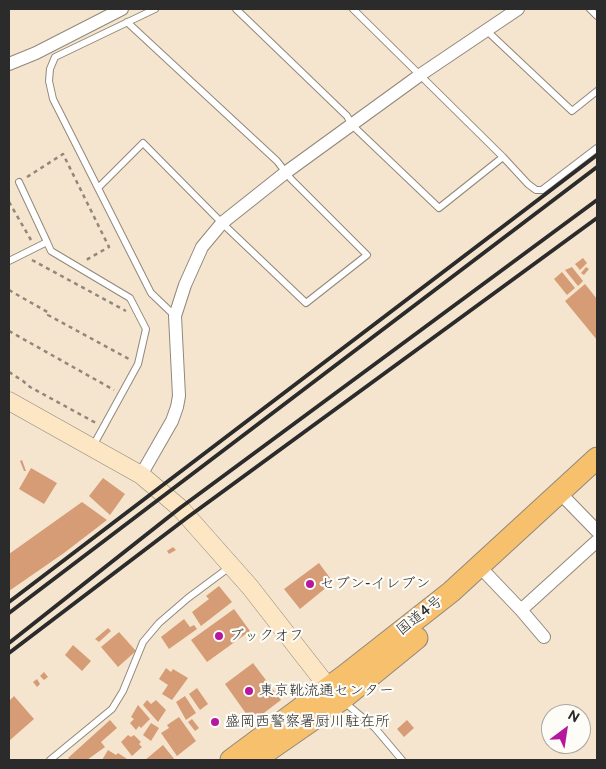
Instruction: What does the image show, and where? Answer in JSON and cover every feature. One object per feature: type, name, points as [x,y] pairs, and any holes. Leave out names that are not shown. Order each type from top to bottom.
[{"type":"highway","name":"国道4号","points":[[254,760],[484,571],[564,497],[597,458]]},
{"type":"highway","name":"国道4号","points":[[564,497],[597,476]]},
{"type":"highway","name":"国道4号","points":[[231,760],[334,693]]},
{"type":"street","points":[[91,9],[97,21]]},
{"type":"street","points":[[9,64],[36,53],[122,9]]},
{"type":"street","points":[[141,475],[172,421],[177,407],[179,396],[175,316],[193,264],[202,247],[222,223],[285,173],[485,29],[518,9]]},
{"type":"street","points":[[9,401],[141,475],[180,508],[232,565],[334,693]]},
{"type":"street","points":[[564,497],[597,531]]},
{"type":"street","points":[[521,610],[597,541]]},
{"type":"street","points":[[484,571],[544,637]]},
{"type":"lane","points":[[155,9],[55,58],[50,69],[49,81],[53,99],[151,293],[175,316]]},
{"type":"lane","points":[[236,9],[347,116],[352,125],[439,208],[503,157]]},
{"type":"lane","points":[[353,9],[536,190],[542,190],[597,148]]},
{"type":"lane","points":[[590,9],[597,16]]},
{"type":"lane","points":[[98,188],[143,143],[222,223],[306,303],[367,255],[285,173],[277,162],[127,22]]},
{"type":"lane","points":[[485,29],[572,111],[597,91]]},
{"type":"lane","points":[[19,182],[51,251],[130,298],[146,329],[138,364],[105,428],[92,447]]},
{"type":"lane","points":[[9,261],[48,242]]},
{"type":"lane","points":[[50,760],[112,709],[123,691],[143,642],[159,623],[188,598],[232,565]]},
{"type":"lane","points":[[334,693],[375,728],[402,760]]},
{"type":"path","points":[[19,182],[63,154],[109,247],[76,266]]},
{"type":"path","points":[[9,202],[35,248]]},
{"type":"path","points":[[22,254],[141,319]]},
{"type":"path","points":[[9,290],[49,313],[48,315],[138,364]]},
{"type":"path","points":[[9,331],[123,395]]},
{"type":"path","points":[[9,372],[24,380],[30,387],[105,428]]},
{"type":"building","points":[[583,258],[587,263],[580,270],[575,264]]},
{"type":"building","points":[[572,267],[583,281],[578,286],[565,270]]},
{"type":"building","points":[[586,267],[589,269],[584,275],[581,273]]},
{"type":"building","points":[[562,272],[575,288],[567,295],[554,279]]},
{"type":"building","points":[[585,284],[597,299],[597,340],[565,301]]},
{"type":"building","points":[[22,460],[26,471],[24,471],[20,461]]},
{"type":"building","points":[[31,468],[57,483],[44,504],[19,489]]},
{"type":"building","points":[[103,478],[125,494],[110,515],[89,496]]},
{"type":"building","points":[[82,502],[107,520],[9,591],[9,554]]},
{"type":"building","points":[[173,547],[176,550],[169,554],[167,551]]},
{"type":"building","name":"セブン-イレブン","points":[[319,563],[333,582],[300,609],[284,589]]},
{"type":"building","points":[[219,586],[232,602],[201,626],[192,612],[209,599],[206,596]]},
{"type":"building","points":[[234,609],[250,631],[207,662],[191,640]]},
{"type":"building","points":[[184,619],[190,627],[194,625],[197,629],[169,649],[161,637]]},
{"type":"building","points":[[108,628],[111,631],[99,642],[95,639]]},
{"type":"building","points":[[119,632],[136,651],[118,667],[101,647]]},
{"type":"building","points":[[73,645],[91,661],[82,671],[65,655]]},
{"type":"building","points":[[253,663],[281,700],[252,722],[225,684]]},
{"type":"building","points":[[166,668],[171,672],[173,669],[188,678],[172,700],[162,694],[168,685],[159,679]]},
{"type":"building","points":[[44,672],[48,677],[44,680],[40,676]]},
{"type":"building","points":[[37,679],[40,684],[37,687],[33,682]]},
{"type":"building","points":[[197,688],[208,704],[200,710],[189,694]]},
{"type":"building","points":[[14,696],[34,719],[9,741],[9,701]]},
{"type":"building","points":[[185,696],[196,713],[186,720],[176,702]]},
{"type":"building","points":[[147,700],[151,704],[156,700],[166,710],[158,722],[143,705]]},
{"type":"building","points":[[138,705],[150,719],[141,728],[139,726],[136,730],[130,723],[134,719],[131,717]]},
{"type":"building","points":[[179,717],[196,741],[177,756],[161,733],[169,728],[167,725]]},
{"type":"building","points":[[192,719],[199,728],[195,731],[188,722]]},
{"type":"building","points":[[110,720],[117,728],[101,742],[105,747],[87,760],[70,760],[68,758]]},
{"type":"building","points":[[407,720],[414,728],[404,737],[397,729]]},
{"type":"building","points":[[151,723],[159,728],[151,741],[143,735]]},
{"type":"building","points":[[128,735],[131,737],[134,735],[141,742],[139,744],[142,747],[132,756],[121,742]]},
{"type":"building","points":[[163,745],[175,760],[145,760]]},
{"type":"building","points":[[108,750],[116,755],[118,753],[127,759],[102,760]]},
{"type":"railway","points":[[9,602],[597,155]]},
{"type":"railway","points":[[9,613],[597,167]]},
{"type":"railway","points":[[9,643],[180,508],[597,200]]},
{"type":"railway","points":[[9,653],[188,517],[597,218]]},
{"type":"place","name":"セブン-イレブン","points":[[310,584]]},
{"type":"place","name":"ブックオフ","points":[[219,636]]},
{"type":"place","name":"東京靴流通センター","points":[[249,691]]},
{"type":"place","name":"盛岡西警察署厨川駐在所","points":[[215,722]]}]
